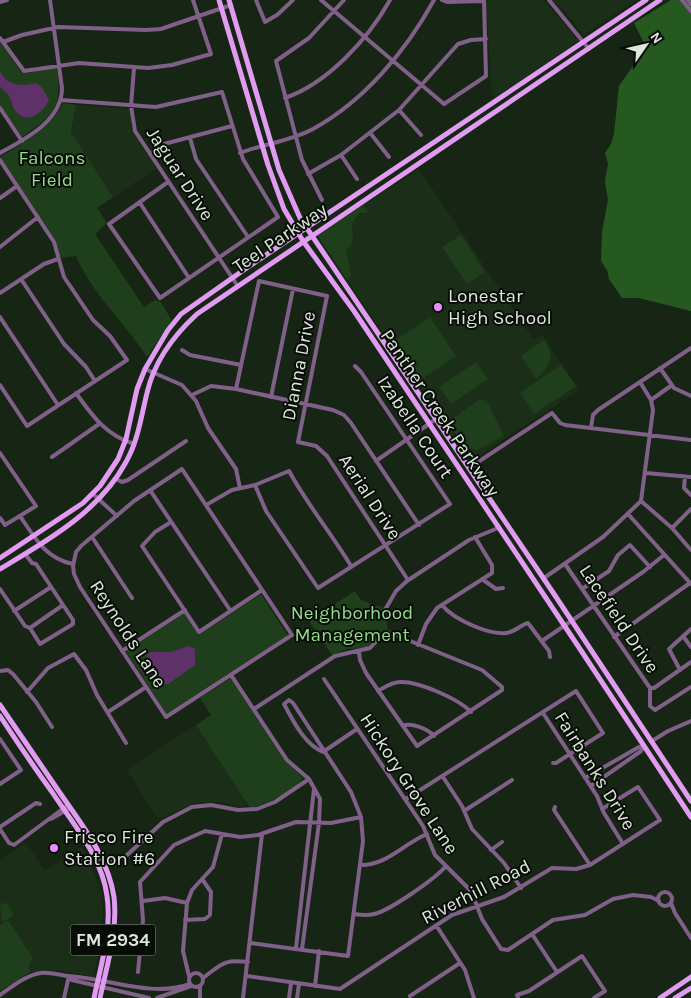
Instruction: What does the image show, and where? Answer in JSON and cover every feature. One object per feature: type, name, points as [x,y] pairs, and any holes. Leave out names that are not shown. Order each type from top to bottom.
[{"type":"main road","name":"Panther Creek Parkway","points":[[219,0],[262,145],[284,209],[298,233],[379,348],[691,818]]},
{"type":"main road","name":"Teel Parkway","points":[[0,558],[93,494],[118,459],[125,441],[137,389],[145,369],[168,330],[181,314],[232,277],[645,0]]},
{"type":"main road","points":[[645,0],[649,8]]},
{"type":"main road","name":"Teel Parkway","points":[[0,570],[39,545],[100,500],[116,480],[134,444],[154,373],[165,350],[184,326],[208,304],[589,50],[660,0]]},
{"type":"main road","name":"Panther Creek Parkway","points":[[230,2],[271,143],[288,194],[306,227],[544,578],[691,801]]},
{"type":"main road","points":[[513,90],[518,97]]},
{"type":"main road","points":[[408,160],[413,167]]},
{"type":"main road","points":[[357,193],[362,201]]},
{"type":"main road","points":[[339,290],[346,285]]},
{"type":"main road","points":[[379,348],[386,343]]},
{"type":"main road","points":[[498,528],[506,523]]},
{"type":"main road","points":[[536,584],[544,578]]},
{"type":"main road","name":"FM 2934","points":[[0,705],[67,808],[99,867],[107,896],[108,915],[100,998]]},
{"type":"main road","name":"FM 2934","points":[[0,716],[86,832],[105,865],[114,898],[114,919],[100,984],[94,998]]},
{"type":"main road","points":[[644,746],[652,742]]},
{"type":"main road","points":[[81,835],[86,832]]},
{"type":"main road","points":[[660,998],[691,977]]},
{"type":"main road","points":[[675,998],[691,988]]},
{"type":"street","points":[[0,2],[7,0]]},
{"type":"street","points":[[0,153],[22,141],[52,116],[61,100],[59,66],[50,0]]},
{"type":"street","points":[[0,38],[22,70],[26,72],[79,64],[134,68],[172,66],[211,54],[193,0]]},
{"type":"street","points":[[256,0],[265,22],[277,15],[293,0]]},
{"type":"street","points":[[321,0],[444,104],[486,76],[486,39],[484,1],[447,2],[442,0]]},
{"type":"street","points":[[322,200],[308,174],[276,61],[309,38],[335,12],[344,0]]},
{"type":"street","points":[[285,98],[297,94],[316,82],[364,36],[390,0]]},
{"type":"street","points":[[240,153],[312,130],[338,113],[377,79],[394,60],[434,0]]},
{"type":"street","points":[[549,0],[589,50]]},
{"type":"street","points":[[682,0],[691,11]]},
{"type":"street","points":[[688,0],[691,4]]},
{"type":"street","points":[[3,42],[22,35],[53,28],[161,29],[200,17],[222,8],[230,2]]},
{"type":"street","points":[[308,174],[341,155],[371,134],[399,110],[448,52],[458,44],[486,39]]},
{"type":"street","name":"Jaguar Drive","points":[[134,68],[131,106],[135,131],[237,285]]},
{"type":"street","points":[[61,100],[131,106],[173,104],[222,92],[240,153],[254,181],[278,217],[160,298],[109,224],[168,182]]},
{"type":"street","points":[[0,109],[22,141]]},
{"type":"street","points":[[399,110],[422,135]]},
{"type":"street","points":[[150,154],[164,144],[232,126]]},
{"type":"street","points":[[371,134],[389,157]]},
{"type":"street","points":[[190,138],[196,159],[248,237]]},
{"type":"street","points":[[341,155],[356,179]]},
{"type":"street","points":[[0,160],[54,242],[64,277],[93,320],[110,336],[127,360],[27,426],[0,385]]},
{"type":"street","points":[[0,198],[17,186]]},
{"type":"street","points":[[140,203],[189,278]]},
{"type":"street","points":[[0,247],[38,218]]},
{"type":"street","points":[[0,294],[44,264],[58,259]]},
{"type":"street","points":[[21,280],[64,344],[82,362],[95,381]]},
{"type":"street","points":[[236,390],[258,282],[293,289],[271,397]]},
{"type":"street","name":"Dianna Drive","points":[[293,289],[328,296],[298,442]]},
{"type":"street","points":[[0,317],[58,405]]},
{"type":"street","points":[[591,428],[596,411],[691,348]]},
{"type":"street","points":[[182,350],[190,355],[241,365]]},
{"type":"street","name":"Izabella Court","points":[[355,366],[450,504],[419,525]]},
{"type":"street","points":[[660,368],[672,385],[691,396]]},
{"type":"street","points":[[145,369],[182,385],[196,400],[208,428],[236,469],[240,488]]},
{"type":"street","points":[[544,578],[604,537],[641,500],[653,410],[651,400],[640,382]]},
{"type":"street","points":[[651,400],[672,385]]},
{"type":"street","points":[[192,395],[211,386],[306,404],[333,410],[344,415],[419,525],[318,588],[271,519],[255,485]]},
{"type":"street","points":[[76,393],[99,424],[125,441],[134,444]]},
{"type":"street","points":[[469,468],[552,413],[562,424],[691,440]]},
{"type":"street","points":[[376,460],[436,419]]},
{"type":"street","points":[[52,457],[99,424]]},
{"type":"street","points":[[116,480],[122,482],[128,480],[186,441]]},
{"type":"street","name":"Aerial Drive","points":[[298,442],[316,446],[327,456],[408,580]]},
{"type":"street","points":[[0,453],[36,506],[5,526],[0,518]]},
{"type":"street","points":[[20,516],[39,545],[53,557],[74,564],[76,552],[126,507],[182,469],[292,636],[231,675],[287,760],[308,779],[320,799],[316,848],[302,949]]},
{"type":"street","points":[[206,505],[222,494],[255,485],[288,471],[304,499],[333,537],[351,566]]},
{"type":"street","points":[[646,473],[691,477]]},
{"type":"street","points":[[685,477],[684,488],[691,495]]},
{"type":"street","points":[[150,490],[230,610]]},
{"type":"street","points":[[93,494],[117,516]]},
{"type":"street","points":[[641,500],[672,528],[691,550]]},
{"type":"street","points":[[672,528],[691,509]]},
{"type":"street","points":[[614,637],[690,584],[628,514]]},
{"type":"street","points":[[171,522],[155,532],[142,546],[199,632],[262,590]]},
{"type":"street","points":[[382,615],[396,591],[408,580],[474,537],[498,528]]},
{"type":"street","points":[[92,537],[132,598]]},
{"type":"street","points":[[418,645],[430,617],[442,605],[493,570],[474,537]]},
{"type":"street","points":[[582,589],[609,571],[618,555],[630,545],[650,567]]},
{"type":"street","points":[[0,589],[25,626],[30,628],[42,644],[73,624],[73,620],[36,564],[32,563],[25,554]]},
{"type":"street","points":[[542,641],[650,567],[664,555]]},
{"type":"street","name":"Reynolds Lane","points":[[74,564],[76,580],[166,718],[231,675]]},
{"type":"street","name":"Lacefield Drive","points":[[565,564],[650,688]]},
{"type":"street","points":[[482,579],[496,589],[503,588]]},
{"type":"street","points":[[14,611],[51,587]]},
{"type":"street","points":[[30,628],[63,605]]},
{"type":"street","points":[[442,605],[455,617],[496,632],[512,632],[528,623],[542,641],[550,657]]},
{"type":"street","points":[[122,651],[185,610]]},
{"type":"street","points":[[680,670],[669,649],[691,629]]},
{"type":"street","points":[[254,709],[342,653],[359,652],[370,648],[384,633],[388,632],[482,670],[502,687],[498,694],[417,746],[378,691],[360,660],[359,652]]},
{"type":"street","points":[[683,636],[691,647]]},
{"type":"street","points":[[27,692],[48,668],[74,654],[86,670],[126,743]]},
{"type":"street","points":[[691,662],[650,688],[650,706],[655,710],[691,687]]},
{"type":"street","points":[[0,671],[8,670],[48,717],[52,727]]},
{"type":"street","name":"Hickory Grove Lane","points":[[324,678],[406,800],[427,834],[434,853],[469,888],[487,927],[501,949],[505,950],[532,934]]},
{"type":"street","points":[[378,691],[390,684],[411,683],[459,701],[471,712]]},
{"type":"street","points":[[108,712],[146,687]]},
{"type":"street","points":[[406,800],[576,691],[603,733],[556,763],[553,763]]},
{"type":"street","points":[[251,943],[348,956],[363,837],[361,817],[351,792],[306,722],[292,703],[289,700],[286,701],[284,704],[310,743],[324,752]]},
{"type":"street","name":"Fairbanks Drive","points":[[543,713],[591,786],[602,809],[624,844]]},
{"type":"street","points":[[652,742],[691,720]]},
{"type":"street","points":[[299,727],[306,722]]},
{"type":"street","points":[[403,726],[410,725],[430,732],[434,736]]},
{"type":"street","points":[[324,752],[358,729]]},
{"type":"street","points":[[0,740],[21,770],[0,784]]},
{"type":"street","points":[[586,778],[639,747],[644,746]]},
{"type":"street","points":[[591,786],[641,752],[644,746]]},
{"type":"street","points":[[604,767],[608,775]]},
{"type":"street","points":[[443,776],[464,811],[472,829],[504,862],[521,888]]},
{"type":"street","points":[[99,867],[130,853],[163,822],[192,807],[211,805],[234,809],[257,809],[275,802],[308,779]]},
{"type":"street","points":[[464,811],[512,780]]},
{"type":"street","name":"Riverhill Road","points":[[246,976],[340,989],[452,915],[504,897],[552,868],[576,869],[590,865],[660,820],[638,787],[602,809]]},
{"type":"street","points":[[296,948],[312,821],[314,788]]},
{"type":"street","points":[[40,804],[36,804],[0,828],[12,845],[51,820],[52,816],[67,808]]},
{"type":"street","points":[[555,807],[554,810],[590,865]]},
{"type":"street","points":[[313,808],[320,810]]},
{"type":"street","points":[[138,972],[143,901],[141,878],[174,846],[205,831],[240,837],[262,834],[296,822],[331,823],[361,817]]},
{"type":"street","points":[[199,998],[183,951],[186,903],[192,890],[212,867],[222,834]]},
{"type":"street","points":[[243,998],[251,943],[262,834]]},
{"type":"street","points":[[360,865],[379,863],[427,834]]},
{"type":"street","points":[[491,850],[502,842]]},
{"type":"street","points":[[308,847],[316,848]]},
{"type":"street","points":[[354,914],[368,915],[380,912],[433,878],[446,866]]},
{"type":"street","points":[[185,920],[205,919],[210,915],[210,892],[202,879]]},
{"type":"street","points":[[659,901],[662,893]]},
{"type":"street","points":[[651,897],[662,893],[670,894],[675,913],[691,938]]},
{"type":"street","points":[[556,972],[532,934],[557,919],[582,916],[618,898],[634,895],[651,897],[675,913]]},
{"type":"street","points":[[143,901],[165,898],[186,903]]},
{"type":"street","points":[[666,906],[672,902]]},
{"type":"street","points":[[436,925],[469,978],[474,998]]},
{"type":"street","points":[[315,986],[319,951]]},
{"type":"street","points":[[517,997],[582,956],[605,991],[594,998]]},
{"type":"street","points":[[157,998],[194,986],[212,969],[227,961],[248,962]]},
{"type":"street","points":[[410,996],[460,963]]},
{"type":"street","points":[[0,995],[27,978],[42,973],[69,976],[128,994],[149,998]]},
{"type":"street","points":[[190,975],[198,973],[202,977]]},
{"type":"street","points":[[64,998],[69,976]]},
{"type":"street","points":[[289,998],[291,983]]},
{"type":"street","points":[[100,984],[157,992],[194,986]]},
{"type":"street","points":[[297,998],[298,984]]},
{"type":"street","points":[[128,994],[130,987]]},
{"type":"street","points":[[141,997],[142,989]]},
{"type":"shaded area","points":[[486,0],[543,0],[579,41],[496,97],[492,94]]},
{"type":"shaded area","points":[[552,0],[636,0],[584,35],[568,14]]},
{"type":"shaded area","points":[[0,71],[11,83],[26,85],[37,83],[49,100],[44,108],[36,115],[26,118],[17,113],[10,98],[0,87]]},
{"type":"shaded area","points":[[76,105],[129,109],[132,129],[157,168],[113,197],[71,132]]},
{"type":"shaded area","name":"Lonestar High School","points":[[419,169],[533,339],[542,334],[579,390],[469,462],[317,235]]},
{"type":"shaded area","points":[[189,646],[195,649],[195,665],[168,684],[161,684],[155,678],[146,655],[150,652],[171,652]]},
{"type":"shaded area","points":[[196,725],[247,803],[242,807],[221,802],[195,803],[158,819],[127,770]]},
{"type":"shaded area","points":[[26,843],[45,871],[82,847],[89,859],[102,894],[103,913],[102,934],[94,977],[58,970],[30,972],[29,964],[33,958],[8,920],[0,925],[0,860]]},
{"type":"green space","points":[[671,0],[691,0],[691,311],[639,298],[622,298],[609,279],[607,270],[601,261],[602,232],[608,200],[605,181],[608,164],[605,153],[611,144],[614,134],[619,86],[637,60],[644,43],[634,23]]},
{"type":"green space","points":[[0,41],[21,72],[27,73],[57,67],[58,92],[54,109],[43,122],[22,137],[0,106]]},
{"type":"green space","name":"Falcons Field","points":[[63,103],[76,105],[71,132],[113,197],[97,208],[107,223],[95,234],[144,307],[155,300],[161,302],[172,321],[147,357],[100,296],[76,256],[61,258],[53,237],[0,157],[36,134],[52,120]]},
{"type":"green space","points":[[363,205],[370,213],[359,213],[352,224],[353,242],[346,251],[351,276],[347,280],[317,235]]},
{"type":"green space","points":[[461,235],[485,272],[467,284],[442,247]]},
{"type":"green space","points":[[430,317],[456,356],[419,381],[393,342]]},
{"type":"green space","points":[[544,340],[550,351],[550,361],[545,370],[536,379],[521,356]]},
{"type":"green space","points":[[476,362],[488,379],[451,404],[439,387]]},
{"type":"green space","points":[[561,365],[576,386],[534,414],[520,393]]},
{"type":"green space","points":[[480,399],[487,401],[504,436],[477,450],[463,446],[448,422]]},
{"type":"green space","name":"Neighborhood Management","points":[[355,591],[361,600],[384,608],[388,629],[366,648],[348,649],[332,655],[309,621]]},
{"type":"green space","points":[[261,594],[288,636],[167,715],[126,651],[184,613],[200,634]]},
{"type":"green space","points":[[231,678],[286,761],[303,778],[293,788],[279,797],[250,808],[196,725],[211,715],[200,698]]},
{"type":"green space","points":[[6,902],[14,915],[2,923],[0,906]]},
{"type":"green space","points":[[8,920],[33,958],[29,964],[30,972],[0,991],[0,925]]},
{"type":"place","name":"Lonestar High School","points":[[438,307]]},
{"type":"place","name":"Frisco Fire Station #6","points":[[54,848]]}]
